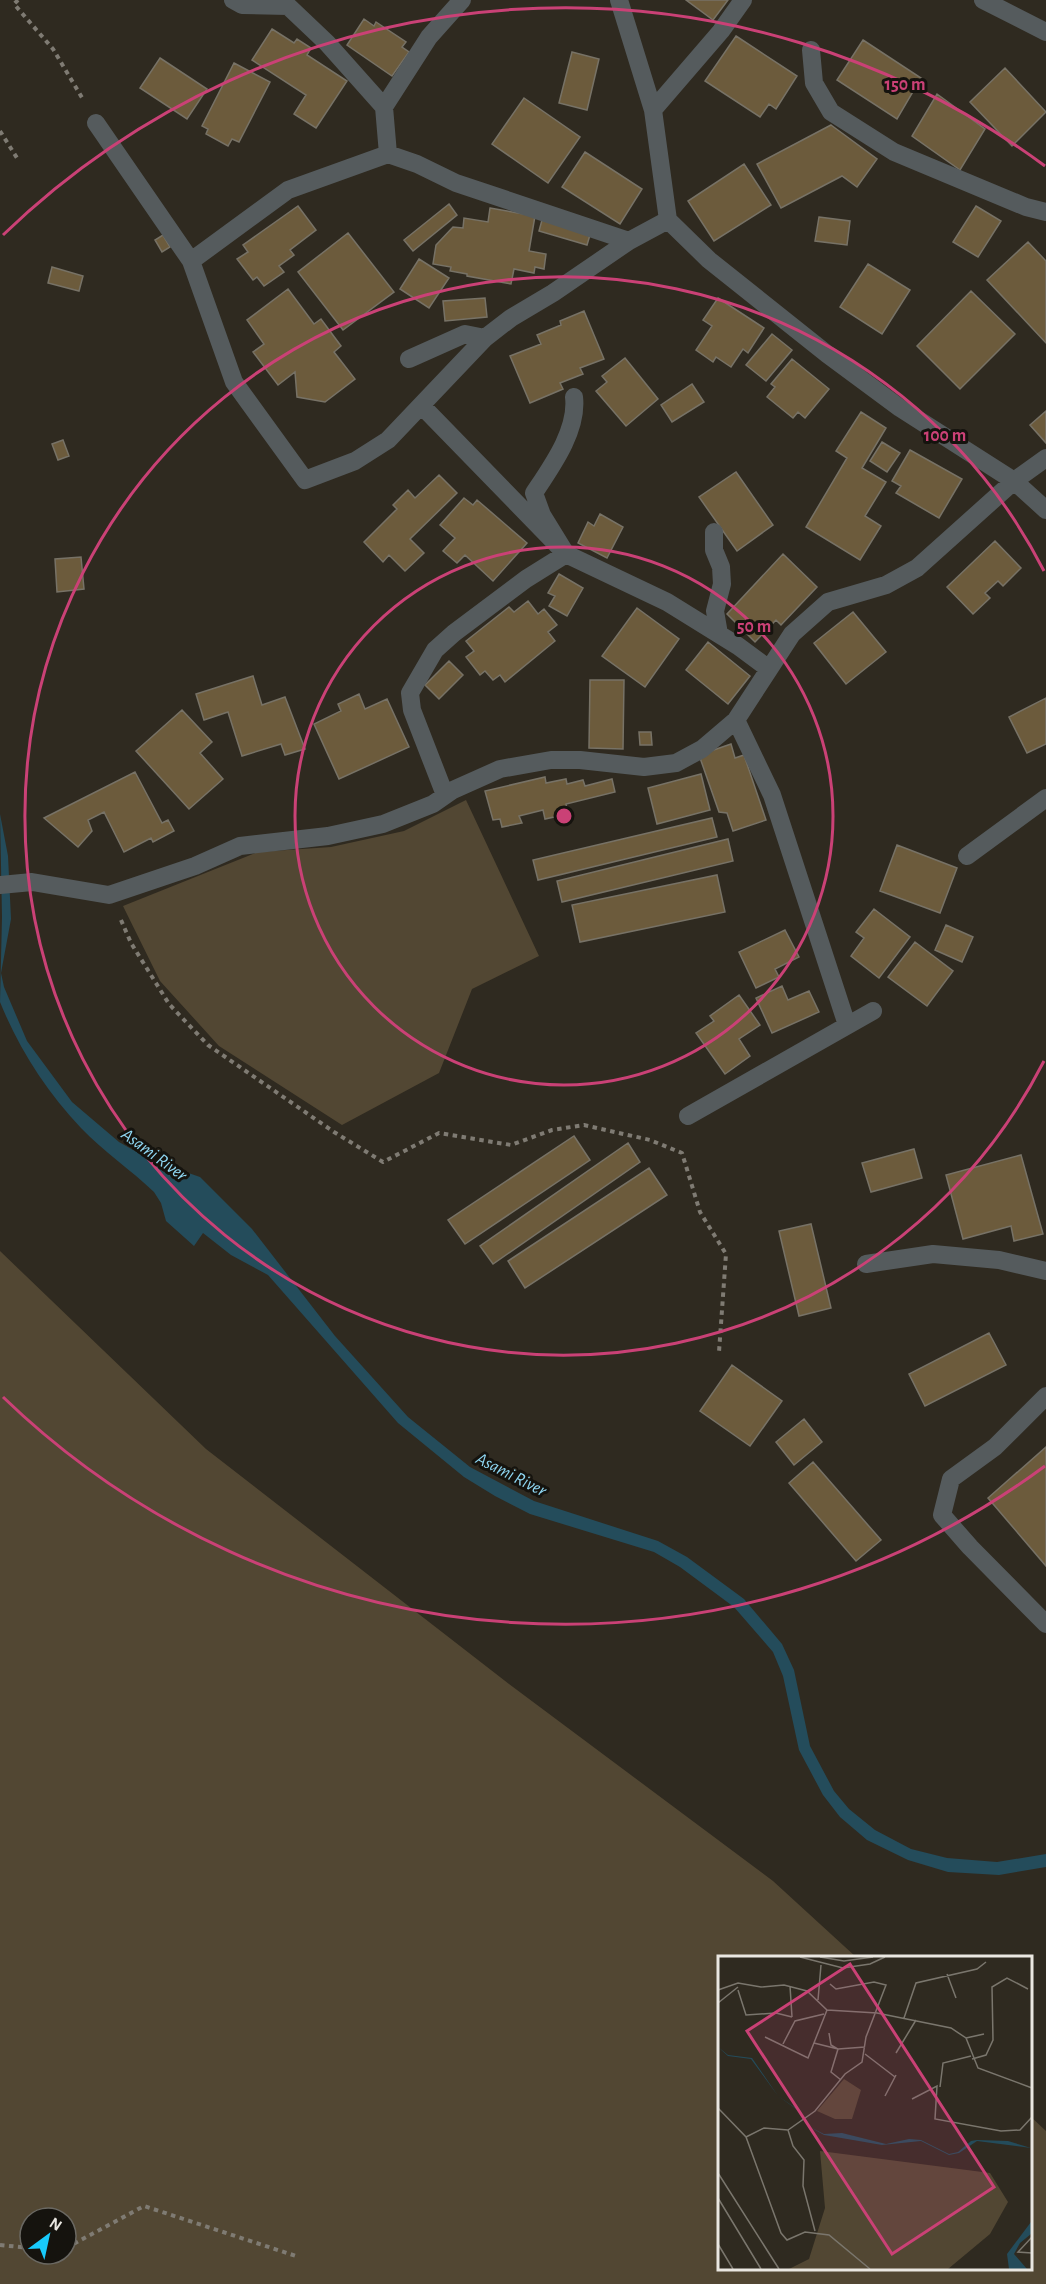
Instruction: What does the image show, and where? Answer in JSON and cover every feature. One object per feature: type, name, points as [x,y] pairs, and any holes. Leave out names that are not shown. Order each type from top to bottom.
[{"type":"street","points":[[233,0],[242,5],[288,6],[327,43],[384,107],[388,154]]},
{"type":"street","points":[[384,107],[429,37],[462,0]]},
{"type":"street","points":[[619,0],[652,111],[668,220],[709,260],[827,354],[900,408],[1014,481],[1046,510]]},
{"type":"street","points":[[652,111],[721,32],[743,0]]},
{"type":"street","points":[[983,0],[1046,32]]},
{"type":"street","points":[[811,50],[814,83],[831,112],[894,152],[1026,207],[1046,212]]},
{"type":"street","points":[[96,123],[191,261],[234,382],[305,480],[355,461],[388,440],[423,406],[485,338],[511,318],[554,293],[629,241],[668,220]]},
{"type":"street","points":[[191,261],[288,190],[388,154],[417,164],[456,183],[629,241]]},
{"type":"street","points":[[410,359],[465,334],[485,338]]},
{"type":"street","points":[[566,554],[542,515],[534,493],[552,466],[576,412],[574,397]]},
{"type":"street","points":[[423,406],[566,554],[667,602],[719,634],[769,669]]},
{"type":"street","points":[[0,885],[32,882],[109,895],[195,866],[240,846],[328,836],[383,824],[433,804],[445,795],[500,769],[551,760],[580,760],[644,767],[676,764],[702,749],[736,720],[792,634],[828,602],[886,585],[917,568],[1014,481],[1046,458]]},
{"type":"street","points":[[714,532],[714,550],[721,567],[722,584],[715,610],[719,634]]},
{"type":"street","points":[[445,795],[412,710],[410,693],[435,650],[454,633],[526,579],[566,554]]},
{"type":"street","points":[[736,720],[772,795],[847,1025]]},
{"type":"street","points":[[967,856],[1046,798]]},
{"type":"street","points":[[688,1116],[873,1011]]},
{"type":"street","points":[[866,1264],[933,1254],[999,1260],[1046,1271]]},
{"type":"street","points":[[1046,1396],[994,1447],[951,1479],[942,1515],[970,1547],[1046,1624]]},
{"type":"path","points":[[18,0],[14,4],[53,49],[96,123]]},
{"type":"path","points":[[0,131],[17,158]]},
{"type":"path","points":[[109,895],[131,943],[169,1004],[208,1045],[334,1132],[383,1162],[439,1133],[511,1145],[552,1130],[584,1125],[650,1140],[681,1153],[700,1212],[726,1254],[719,1352]]},
{"type":"path","points":[[78,2241],[144,2205],[296,2256]]},
{"type":"path","points":[[0,2246],[18,2247]]},
{"type":"shaded area","points":[[466,800],[539,956],[472,989],[439,1073],[342,1125],[219,1046],[160,981],[123,906],[258,852],[331,847],[404,831]]},
{"type":"shaded area","points":[[0,1251],[206,1449],[509,1684],[773,1881],[855,1956],[718,1956],[718,2269],[1031,2269],[1031,2117],[1046,2131],[1046,2284],[0,2284]]},
{"type":"water","points":[[0,814],[8,856],[11,919],[1,973],[4,987],[27,1041],[72,1102],[119,1142],[151,1160],[200,1177],[252,1229],[335,1336],[408,1417],[470,1467],[534,1501],[658,1541],[687,1557],[744,1599],[782,1644],[794,1670],[810,1746],[834,1791],[849,1809],[875,1830],[911,1849],[947,1858],[997,1862],[1046,1854],[1046,1867],[999,1875],[948,1872],[908,1860],[867,1840],[840,1817],[823,1795],[799,1750],[783,1676],[773,1652],[734,1607],[680,1567],[654,1552],[530,1514],[464,1477],[398,1423],[268,1275],[231,1255],[203,1233],[194,1246],[166,1221],[161,1203],[154,1192],[90,1137],[56,1099],[34,1069],[0,1002],[2,917]]},
{"type":"building","points":[[686,0],[728,0],[713,20]]},
{"type":"building","points":[[364,19],[374,26],[376,22],[406,42],[402,47],[409,52],[392,76],[347,45]]},
{"type":"building","points":[[272,29],[294,43],[297,39],[311,48],[307,55],[347,81],[316,128],[294,114],[306,95],[252,60]]},
{"type":"building","points":[[736,36],[797,76],[776,109],[769,104],[760,117],[705,81]]},
{"type":"building","points":[[863,40],[921,78],[897,119],[837,80]]},
{"type":"building","points":[[572,52],[599,59],[587,110],[559,103]]},
{"type":"building","points":[[160,58],[207,89],[187,119],[140,88]]},
{"type":"building","points":[[234,63],[270,82],[239,142],[232,139],[228,146],[206,134],[208,129],[202,126]]},
{"type":"building","points":[[1005,68],[1046,112],[1012,146],[970,102]]},
{"type":"building","points":[[937,94],[985,129],[960,170],[912,136]]},
{"type":"building","points":[[524,98],[580,137],[548,183],[492,144]]},
{"type":"building","points":[[831,125],[877,159],[857,187],[842,176],[781,208],[757,164]]},
{"type":"building","points":[[585,152],[642,189],[620,224],[562,187]]},
{"type":"building","points":[[744,164],[771,205],[714,241],[688,201]]},
{"type":"building","points":[[449,204],[457,215],[413,251],[404,240]]},
{"type":"building","points":[[298,206],[316,230],[290,250],[294,255],[279,266],[284,272],[264,286],[257,277],[253,280],[237,259],[248,252],[243,245]]},
{"type":"building","points":[[976,206],[1001,221],[978,257],[953,242]]},
{"type":"building","points":[[490,208],[535,216],[529,251],[546,254],[544,269],[535,267],[534,273],[514,269],[511,284],[467,276],[467,274],[450,271],[451,267],[433,264],[436,245],[453,227],[463,228],[464,218],[488,222]]},
{"type":"building","points":[[819,217],[850,221],[847,245],[815,241]]},
{"type":"building","points":[[542,220],[590,235],[587,245],[539,231]]},
{"type":"building","points":[[348,233],[394,292],[343,330],[298,272]]},
{"type":"building","points":[[163,235],[170,247],[162,252],[155,240]]},
{"type":"building","points":[[1028,242],[1046,261],[1046,343],[987,280]]},
{"type":"building","points":[[419,259],[449,278],[429,308],[400,289]]},
{"type":"building","points":[[868,264],[910,290],[882,334],[840,307]]},
{"type":"building","points":[[52,267],[83,276],[79,291],[48,283]]},
{"type":"building","points":[[288,289],[314,324],[321,319],[341,346],[334,352],[355,379],[325,402],[297,397],[295,372],[278,385],[253,352],[264,344],[247,320]]},
{"type":"building","points":[[971,291],[1015,334],[960,389],[917,346]]},
{"type":"building","points":[[485,298],[487,317],[445,321],[443,301]]},
{"type":"building","points":[[718,298],[764,328],[748,353],[743,349],[731,367],[716,357],[713,362],[696,350],[712,326],[703,320]]},
{"type":"building","points":[[584,311],[604,359],[580,368],[583,374],[560,383],[563,389],[530,403],[510,356],[541,344],[537,335],[561,325],[560,321]]},
{"type":"building","points":[[772,334],[792,350],[766,381],[746,365]]},
{"type":"building","points":[[625,358],[658,399],[626,426],[596,391],[607,382],[602,376]]},
{"type":"building","points":[[792,359],[829,389],[805,418],[798,412],[793,418],[767,397],[775,387],[771,384]]},
{"type":"building","points":[[692,384],[704,402],[672,422],[661,405]]},
{"type":"building","points":[[1046,411],[1046,443],[1030,425]]},
{"type":"building","points":[[861,412],[886,428],[862,468],[886,482],[865,516],[881,526],[860,560],[806,527],[847,458],[836,451]]},
{"type":"building","points":[[63,440],[69,456],[58,460],[52,444]]},
{"type":"building","points":[[882,442],[900,453],[887,472],[870,461]]},
{"type":"building","points":[[910,450],[962,479],[939,518],[896,493],[901,486],[892,481]]},
{"type":"building","points":[[736,472],[773,525],[737,551],[699,497]]},
{"type":"building","points":[[439,475],[457,493],[410,539],[424,553],[405,571],[389,555],[383,562],[364,542],[397,509],[393,505],[408,490],[415,498]]},
{"type":"building","points":[[464,498],[473,505],[477,500],[527,543],[493,581],[465,555],[457,563],[443,551],[455,538],[440,525]]},
{"type":"building","points":[[600,514],[623,527],[607,558],[578,543],[588,522],[594,526]]},
{"type":"building","points":[[995,541],[1021,568],[1003,586],[998,581],[985,593],[990,598],[973,614],[947,587]]},
{"type":"building","points":[[783,554],[817,587],[781,625],[776,620],[755,642],[727,614]]},
{"type":"building","points":[[81,557],[84,589],[57,592],[55,559]]},
{"type":"building","points":[[559,574],[583,588],[567,616],[549,606],[555,596],[548,593]]},
{"type":"building","points":[[528,601],[538,614],[544,609],[557,625],[548,632],[555,641],[505,682],[500,675],[493,680],[485,671],[480,675],[466,657],[474,651],[466,641],[509,607],[514,612]]},
{"type":"building","points":[[637,608],[679,639],[645,687],[602,656]]},
{"type":"building","points":[[853,612],[886,652],[846,684],[814,643]]},
{"type":"building","points":[[708,642],[750,676],[728,704],[686,670]]},
{"type":"building","points":[[449,661],[463,675],[439,699],[425,685]]},
{"type":"building","points":[[253,676],[262,705],[285,697],[305,749],[285,755],[281,744],[242,756],[228,712],[204,720],[196,694]]},
{"type":"building","points":[[590,680],[624,680],[623,749],[589,748]]},
{"type":"building","points":[[359,694],[365,709],[387,699],[409,747],[339,779],[314,724],[341,711],[338,704]]},
{"type":"building","points":[[1046,698],[1046,744],[1027,753],[1009,717]]},
{"type":"building","points":[[182,710],[212,742],[200,753],[223,779],[189,809],[136,751]]},
{"type":"building","points":[[639,732],[651,732],[652,745],[640,745]]},
{"type":"building","points":[[731,744],[735,758],[744,755],[766,820],[733,831],[727,813],[719,812],[699,755]]},
{"type":"building","points":[[135,772],[162,823],[168,820],[174,831],[153,842],[151,838],[124,852],[104,812],[88,820],[92,831],[78,847],[44,818]]},
{"type":"building","points":[[701,774],[710,810],[657,824],[648,788]]},
{"type":"building","points":[[545,777],[546,783],[566,779],[567,784],[583,780],[585,786],[612,779],[615,792],[566,804],[568,814],[545,819],[543,810],[519,816],[522,823],[502,827],[500,819],[493,820],[485,791]]},
{"type":"building","points":[[712,818],[717,837],[538,880],[533,860]]},
{"type":"building","points":[[728,839],[733,861],[562,902],[557,881]]},
{"type":"building","points":[[897,845],[957,868],[940,913],[880,891]]},
{"type":"building","points":[[717,875],[725,912],[580,942],[572,905]]},
{"type":"building","points":[[874,909],[910,937],[879,978],[851,956],[864,938],[856,932]]},
{"type":"building","points":[[946,925],[973,937],[962,962],[935,950]]},
{"type":"building","points":[[785,930],[799,957],[775,969],[779,977],[756,988],[739,952]]},
{"type":"building","points":[[915,942],[953,971],[927,1006],[888,977]]},
{"type":"building","points":[[782,986],[788,1000],[809,991],[819,1012],[772,1033],[756,998]]},
{"type":"building","points":[[739,995],[760,1025],[739,1039],[750,1056],[725,1074],[696,1033],[714,1021],[710,1016]]},
{"type":"building","points":[[574,1136],[590,1160],[465,1244],[448,1220]]},
{"type":"building","points":[[628,1143],[640,1162],[493,1264],[480,1246]]},
{"type":"building","points":[[914,1149],[922,1178],[871,1192],[862,1163]]},
{"type":"building","points":[[1021,1155],[1043,1234],[1014,1241],[1011,1226],[963,1239],[946,1175]]},
{"type":"building","points":[[649,1168],[667,1195],[525,1288],[508,1261]]},
{"type":"building","points":[[811,1224],[831,1308],[799,1316],[779,1231]]},
{"type":"building","points":[[989,1333],[1006,1365],[925,1406],[909,1374]]},
{"type":"building","points":[[732,1365],[782,1401],[750,1446],[700,1411]]},
{"type":"building","points":[[804,1419],[822,1442],[794,1465],[776,1442]]},
{"type":"building","points":[[1046,1447],[1046,1566],[988,1498]]},
{"type":"building","points":[[813,1462],[881,1540],[856,1561],[789,1483]]},
{"type":"water label","name":"Asami River","points":[[154,1155]]},
{"type":"water label","name":"Asami River","points":[[511,1475]]}]
